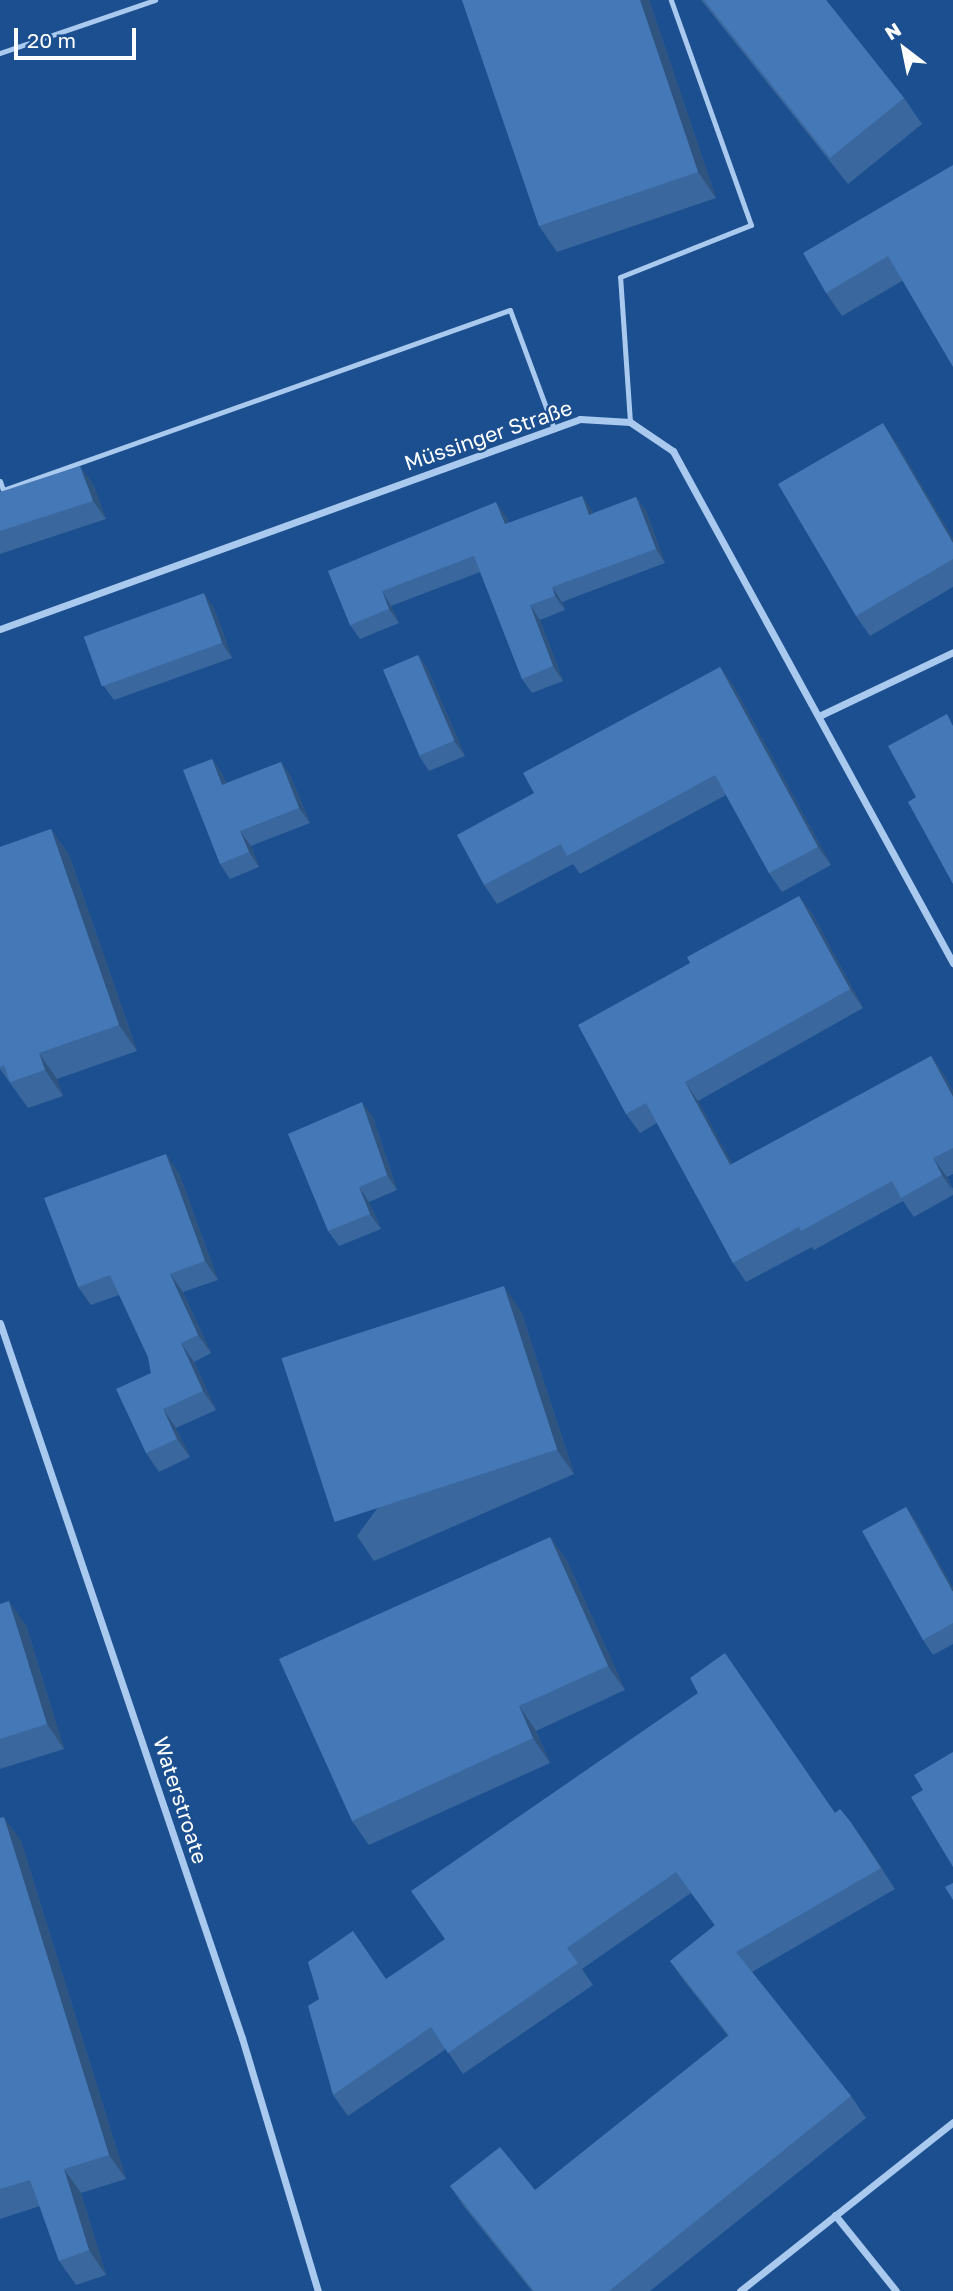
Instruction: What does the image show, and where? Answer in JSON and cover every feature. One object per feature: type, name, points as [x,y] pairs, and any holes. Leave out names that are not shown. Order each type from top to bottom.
[{"type":"street","name":"Müssinger Straße","points":[[0,629],[580,419],[630,422]]},
{"type":"street","points":[[630,422],[673,451],[953,963]]},
{"type":"street","points":[[819,716],[953,652]]},
{"type":"street","name":"Waterstroate","points":[[0,1323],[242,2038],[318,2291]]},
{"type":"street","points":[[740,2291],[953,2122]]},
{"type":"street","points":[[835,2215],[896,2291]]},
{"type":"lane","points":[[0,53],[155,0]]},
{"type":"lane","points":[[630,422],[620,277],[751,225],[671,0]]},
{"type":"lane","points":[[0,481],[3,490],[510,310],[554,429]]},
{"type":"building","points":[[462,0],[640,0],[698,172],[539,226]]},
{"type":"building","points":[[704,0],[826,0],[904,98],[830,158]]},
{"type":"building","points":[[953,165],[953,367],[888,256],[826,293],[803,253]]},
{"type":"building","points":[[883,423],[953,543],[953,559],[856,616],[778,484]]},
{"type":"building","points":[[80,466],[93,501],[0,531],[0,492]]},
{"type":"building","points":[[582,496],[589,515],[636,497],[656,549],[552,587],[555,596],[530,605],[553,666],[522,679],[474,556],[382,591],[389,609],[350,625],[328,571],[496,502],[505,524]]},
{"type":"building","points":[[204,593],[222,643],[102,687],[84,637]]},
{"type":"building","points":[[418,655],[454,741],[419,755],[383,670]]},
{"type":"building","points":[[720,667],[818,847],[769,873],[715,775],[567,856],[561,844],[484,885],[457,835],[534,793],[523,773]]},
{"type":"building","points":[[947,714],[953,726],[953,884],[908,802],[916,797],[888,746]]},
{"type":"building","points":[[212,759],[222,785],[281,762],[299,808],[240,831],[249,852],[220,864],[183,770]]},
{"type":"building","points":[[51,829],[119,1025],[39,1053],[45,1070],[10,1082],[4,1065],[0,1067],[0,847]]},
{"type":"building","points":[[799,896],[850,989],[685,1082],[730,1165],[931,1056],[953,1097],[953,1148],[933,1158],[942,1175],[901,1198],[892,1181],[801,1231],[799,1227],[733,1263],[646,1103],[626,1114],[578,1025],[690,963],[687,957]]},
{"type":"building","points":[[362,1102],[387,1175],[359,1187],[370,1214],[328,1231],[288,1134]]},
{"type":"building","points":[[166,1154],[205,1261],[170,1274],[198,1335],[181,1343],[203,1391],[163,1409],[177,1439],[146,1453],[116,1389],[151,1373],[148,1357],[110,1275],[78,1287],[44,1198]]},
{"type":"building","points":[[504,1286],[557,1450],[335,1522],[281,1358]]},
{"type":"building","points":[[906,1507],[953,1592],[953,1623],[923,1640],[862,1531]]},
{"type":"building","points":[[550,1537],[608,1666],[519,1706],[533,1738],[352,1821],[279,1659]]},
{"type":"building","points":[[9,1601],[47,1724],[0,1739],[0,1604]]},
{"type":"building","points":[[725,1653],[835,1813],[840,1809],[881,1868],[736,1952],[851,2096],[609,2291],[534,2291],[450,2186],[500,2147],[535,2190],[729,2035],[670,1961],[715,1925],[676,1872],[567,1948],[578,1963],[448,2053],[431,2027],[333,2095],[308,2006],[319,1999],[308,1962],[353,1931],[386,1979],[445,1939],[411,1891],[698,1693],[690,1678]]},
{"type":"building","points":[[953,1752],[953,1867],[911,1797],[923,1790],[914,1775]]},
{"type":"building","points":[[4,1817],[109,2155],[64,2169],[89,2250],[59,2261],[30,2180],[0,2189],[0,1818]]},
{"type":"building","points":[[953,1883],[953,1900],[945,1887]]}]
